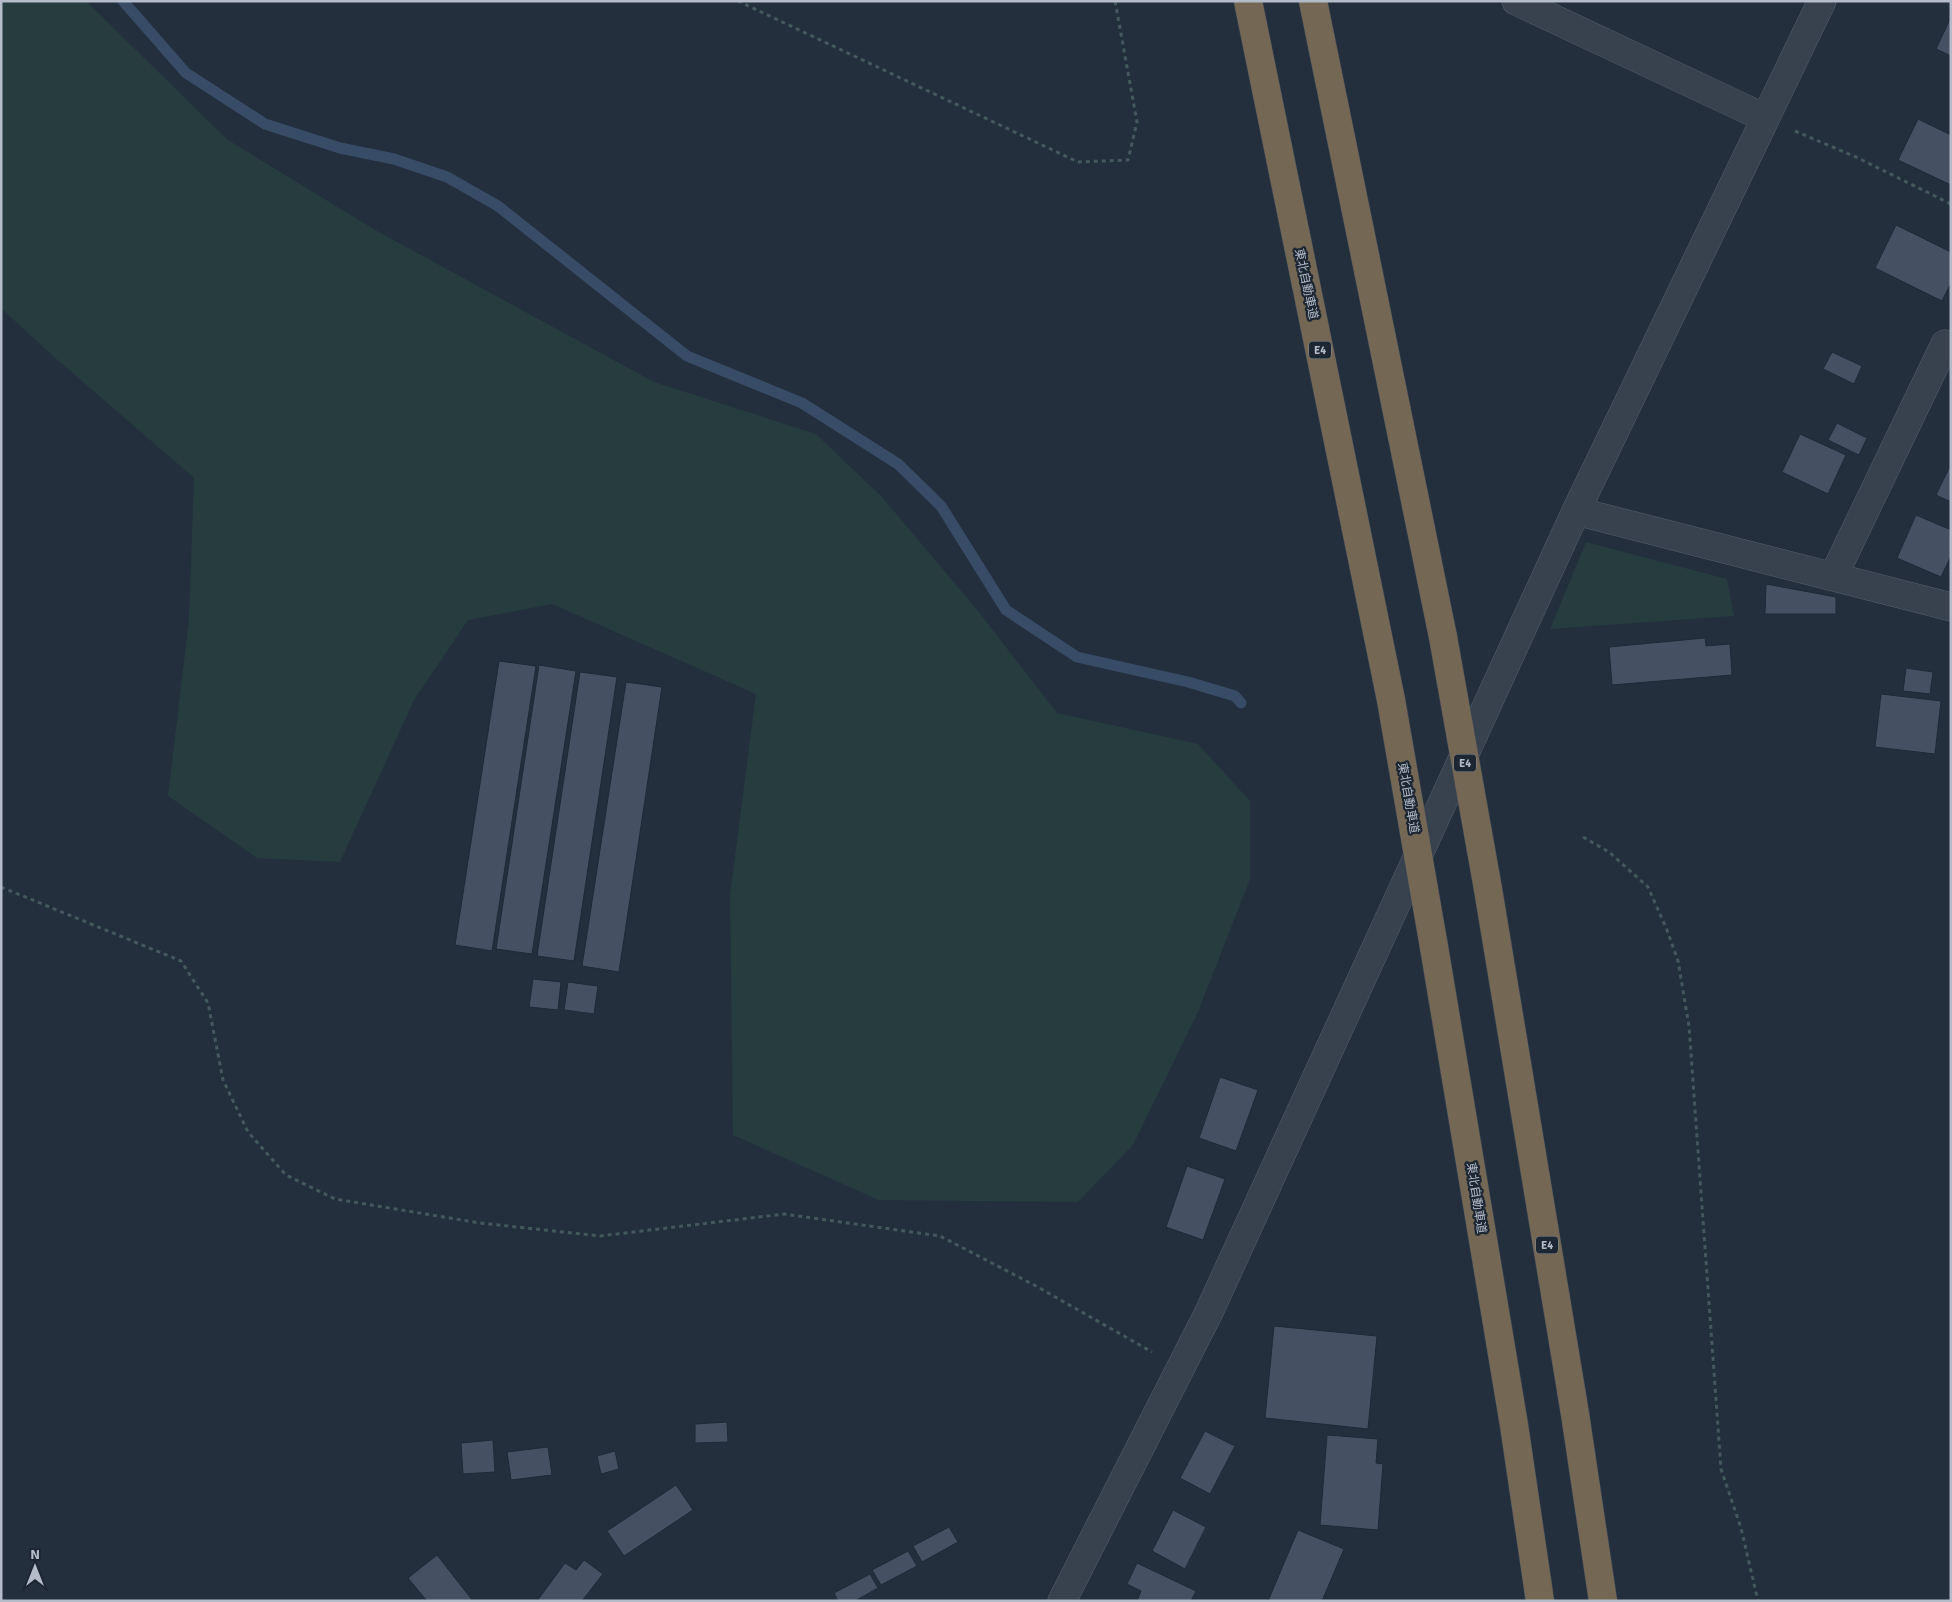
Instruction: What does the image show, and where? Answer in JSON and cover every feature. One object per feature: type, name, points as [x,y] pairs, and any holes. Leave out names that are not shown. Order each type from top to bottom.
[{"type":"highway","name":"東北自動車道","points":[[1248,1],[1391,700],[1514,1425],[1540,1601]]},
{"type":"highway","name":"E4","points":[[1313,1],[1443,637],[1488,889],[1575,1414],[1603,1601]]},
{"type":"street","points":[[1516,1],[1765,118]]},
{"type":"street","points":[[1062,1601],[1209,1312],[1576,511],[1822,1]]},
{"type":"street","points":[[1833,578],[1945,344],[1951,346]]},
{"type":"street","points":[[1576,511],[1951,608]]},
{"type":"path","points":[[738,1],[1078,162],[1128,160],[1137,122],[1115,1]]},
{"type":"path","points":[[1765,118],[1856,157],[1951,204]]},
{"type":"path","points":[[1583,837],[1609,852],[1648,887],[1668,930],[1678,961],[1689,1026],[1721,1469],[1741,1528],[1758,1601]]},
{"type":"path","points":[[1,887],[181,961],[208,1003],[223,1080],[248,1132],[286,1175],[335,1198],[480,1223],[600,1236],[784,1214],[940,1236],[1036,1286],[1180,1368]]},
{"type":"green space","points":[[1,1],[86,1],[228,140],[377,231],[654,382],[816,434],[882,497],[978,611],[1057,713],[1198,744],[1250,801],[1250,879],[1198,1012],[1133,1145],[1078,1202],[879,1200],[733,1135],[730,895],[756,694],[552,604],[468,620],[414,700],[340,862],[257,858],[168,796],[189,619],[194,478],[53,356],[1,308]]},
{"type":"green space","points":[[1586,542],[1727,579],[1734,616],[1550,629]]},
{"type":"building","points":[[1951,17],[1951,56],[1936,49]]},
{"type":"building","points":[[1918,119],[1951,135],[1951,185],[1898,160]]},
{"type":"building","points":[[1896,225],[1951,252],[1951,283],[1942,301],[1875,268]]},
{"type":"building","points":[[1832,352],[1862,366],[1854,384],[1823,369]]},
{"type":"building","points":[[1837,423],[1867,438],[1859,455],[1828,440]]},
{"type":"building","points":[[1800,434],[1846,455],[1828,494],[1782,472]]},
{"type":"building","points":[[1951,464],[1951,502],[1936,495]]},
{"type":"building","points":[[1916,515],[1951,530],[1951,556],[1941,577],[1897,558]]},
{"type":"building","points":[[1766,584],[1836,597],[1836,614],[1765,614]]},
{"type":"building","points":[[1705,638],[1706,646],[1730,644],[1732,675],[1612,685],[1609,647]]},
{"type":"building","points":[[499,661],[536,666],[492,951],[455,945]]},
{"type":"building","points":[[539,665],[576,671],[532,954],[496,949]]},
{"type":"building","points":[[1906,668],[1933,672],[1930,694],[1903,691]]},
{"type":"building","points":[[580,672],[617,677],[574,961],[537,956]]},
{"type":"building","points":[[626,682],[662,687],[619,972],[582,966]]},
{"type":"building","points":[[1881,694],[1941,701],[1935,754],[1875,747]]},
{"type":"building","points":[[533,979],[561,982],[558,1010],[529,1007]]},
{"type":"building","points":[[568,982],[598,986],[594,1014],[564,1010]]},
{"type":"building","points":[[1220,1077],[1258,1090],[1236,1151],[1199,1138]]},
{"type":"building","points":[[1187,1166],[1225,1179],[1203,1240],[1166,1227]]},
{"type":"building","points":[[1274,1326],[1377,1336],[1368,1429],[1265,1418]]},
{"type":"building","points":[[727,1422],[728,1442],[695,1443],[695,1424]]},
{"type":"building","points":[[1205,1431],[1235,1446],[1210,1494],[1180,1478]]},
{"type":"building","points":[[1327,1435],[1378,1439],[1376,1463],[1383,1464],[1378,1530],[1320,1525]]},
{"type":"building","points":[[493,1440],[495,1472],[463,1474],[461,1443]]},
{"type":"building","points":[[548,1447],[552,1475],[511,1480],[507,1452]]},
{"type":"building","points":[[615,1451],[619,1469],[601,1474],[597,1456]]},
{"type":"building","points":[[676,1485],[693,1510],[624,1556],[607,1531]]},
{"type":"building","points":[[1173,1510],[1206,1527],[1185,1569],[1152,1551]]},
{"type":"building","points":[[949,1527],[958,1542],[922,1562],[913,1546]]},
{"type":"building","points":[[1298,1530],[1344,1549],[1322,1601],[1268,1601]]},
{"type":"building","points":[[908,1551],[917,1566],[881,1585],[872,1570]]},
{"type":"building","points":[[437,1555],[473,1601],[427,1601],[408,1578]]},
{"type":"building","points":[[584,1560],[603,1574],[582,1601],[537,1601],[565,1563],[576,1570]]},
{"type":"building","points":[[1137,1563],[1196,1591],[1191,1601],[1137,1601],[1141,1591],[1127,1584]]},
{"type":"building","points":[[870,1574],[878,1588],[855,1601],[838,1601],[834,1593]]},
{"type":"waterway","points":[[123,1],[186,73],[265,124],[340,148],[394,159],[447,177],[498,206],[687,356],[802,403],[898,464],[941,506],[1006,610],[1077,657],[1188,682],[1235,696],[1241,703]]}]
